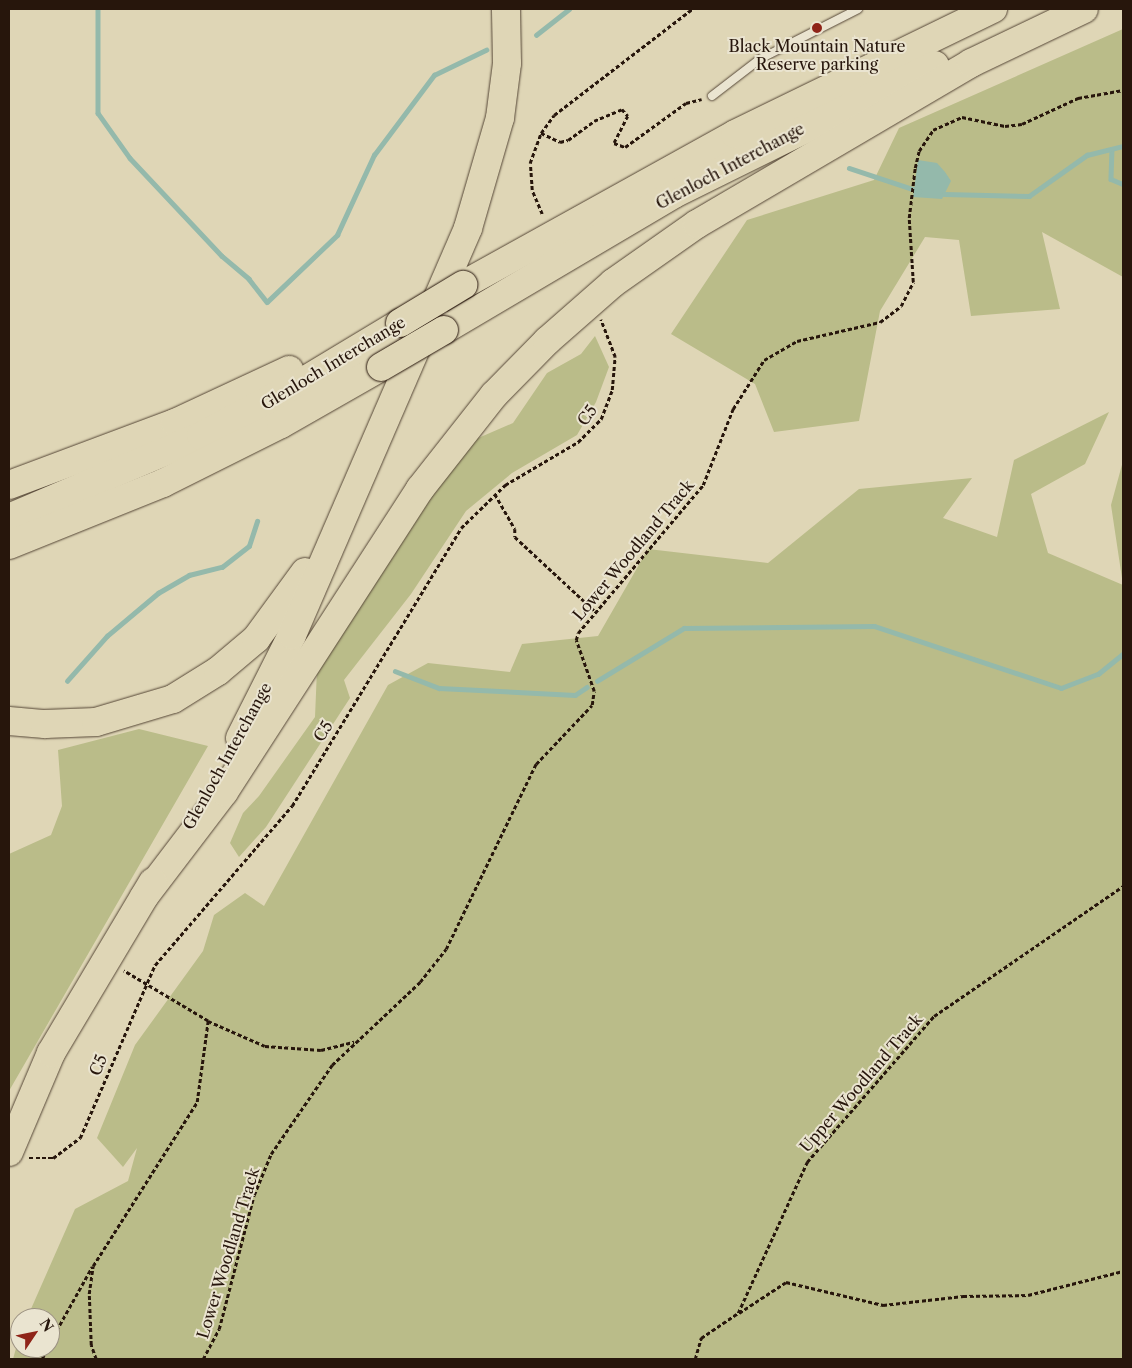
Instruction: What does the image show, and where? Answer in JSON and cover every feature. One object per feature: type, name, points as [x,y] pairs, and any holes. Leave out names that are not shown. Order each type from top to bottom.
[{"type":"highway","name":"Glenloch Interchange","points":[[19,1155],[51,1053],[269,683],[482,191],[504,89],[506,9]]},
{"type":"highway","name":"Glenloch Interchange","points":[[9,518],[201,436],[289,390],[464,285],[735,134],[993,9]]},
{"type":"highway","name":"Glenloch Interchange","points":[[9,545],[172,478],[281,424],[740,159],[1056,9]]},
{"type":"highway","points":[[144,897],[224,792],[420,489],[494,395],[547,341],[613,283],[706,219],[971,62],[1084,9]]},
{"type":"highway","points":[[9,485],[175,423],[355,336],[400,324]]},
{"type":"highway","points":[[9,721],[63,725],[116,718],[173,699],[210,677],[256,639],[284,605],[365,464]]},
{"type":"lane","points":[[712,96],[760,59],[858,9]]},
{"type":"path","points":[[542,214],[530,175],[532,157],[541,133],[563,107],[692,9]]},
{"type":"path","name":"Lower Woodland Track","points":[[203,1359],[219,1329],[254,1195],[271,1154],[308,1098],[355,1041],[420,982],[446,949],[536,764],[592,705],[594,691],[576,640],[595,611],[704,485],[733,409],[764,360],[797,341],[880,322],[901,306],[913,282],[909,218],[914,168],[919,150],[933,130],[962,117],[1005,126],[1022,124],[1078,98],[1123,90]]},
{"type":"path","points":[[541,133],[560,142],[568,140],[594,121],[622,109],[628,116],[614,143],[625,147],[686,103],[712,96]]},
{"type":"path","name":"C5","points":[[19,1155],[58,1156],[80,1138],[144,985],[167,946],[292,806],[446,550],[467,520],[495,494],[578,442],[601,419],[612,390],[615,357],[596,312]]},
{"type":"path","points":[[495,494],[515,529],[515,537],[595,611]]},
{"type":"path","name":"Upper Woodland Track","points":[[738,1314],[807,1162],[934,1016],[1123,886]]},
{"type":"path","points":[[144,985],[208,1021],[266,1046],[322,1050],[355,1041]]},
{"type":"path","points":[[60,1324],[93,1266],[197,1102],[208,1021]]},
{"type":"path","points":[[93,1266],[89,1294],[91,1345],[96,1359]]},
{"type":"path","points":[[695,1359],[701,1338],[786,1282],[883,1305],[963,1296],[1028,1295],[1123,1271]]},
{"type":"green space","points":[[1123,29],[1123,277],[1042,232],[1060,309],[971,316],[959,240],[925,237],[880,311],[859,421],[774,432],[755,384],[671,334],[747,220],[874,180],[899,128]]},
{"type":"green space","points":[[595,336],[609,367],[596,402],[577,435],[512,473],[466,511],[411,594],[344,680],[350,698],[266,827],[239,857],[230,843],[243,813],[259,796],[315,717],[317,669],[435,488],[476,439],[513,423],[547,373],[581,354]]},
{"type":"green space","points":[[1109,412],[1085,464],[1031,494],[1048,553],[1123,585],[1123,1359],[13,1359],[60,1358],[60,1308],[31,1308],[75,1209],[128,1181],[137,1148],[123,1167],[97,1138],[135,1045],[203,951],[214,915],[245,893],[264,906],[388,685],[428,663],[510,672],[522,644],[598,636],[648,549],[768,563],[859,489],[972,478],[943,518],[997,537],[1014,460]]},
{"type":"green space","points":[[1123,461],[1123,585],[1111,505]]},
{"type":"green space","points":[[139,729],[208,746],[9,1091],[9,854],[51,835],[62,806],[58,750]]},
{"type":"shaded area","points":[[918,160],[937,163],[951,181],[942,199],[913,197]]},
{"type":"waterway","points":[[98,9],[98,113],[130,158],[222,256],[249,279],[267,302],[337,235],[374,155],[434,75],[486,50]]},
{"type":"waterway","points":[[536,35],[569,9]]},
{"type":"waterway","points":[[944,194],[1029,196],[1087,155],[1123,146]]},
{"type":"waterway","points":[[1112,149],[1111,179],[1123,184]]},
{"type":"waterway","points":[[849,168],[919,191]]},
{"type":"waterway","points":[[67,681],[107,636],[158,593],[189,575],[222,567],[249,546],[257,521]]},
{"type":"waterway","points":[[597,681],[684,628],[874,626],[1061,688],[1098,674],[1123,654]]},
{"type":"waterway","points":[[395,671],[439,688],[575,695],[587,687]]},
{"type":"place","name":"Black Mountain Nature Reserve parking","points":[[817,28]]}]
